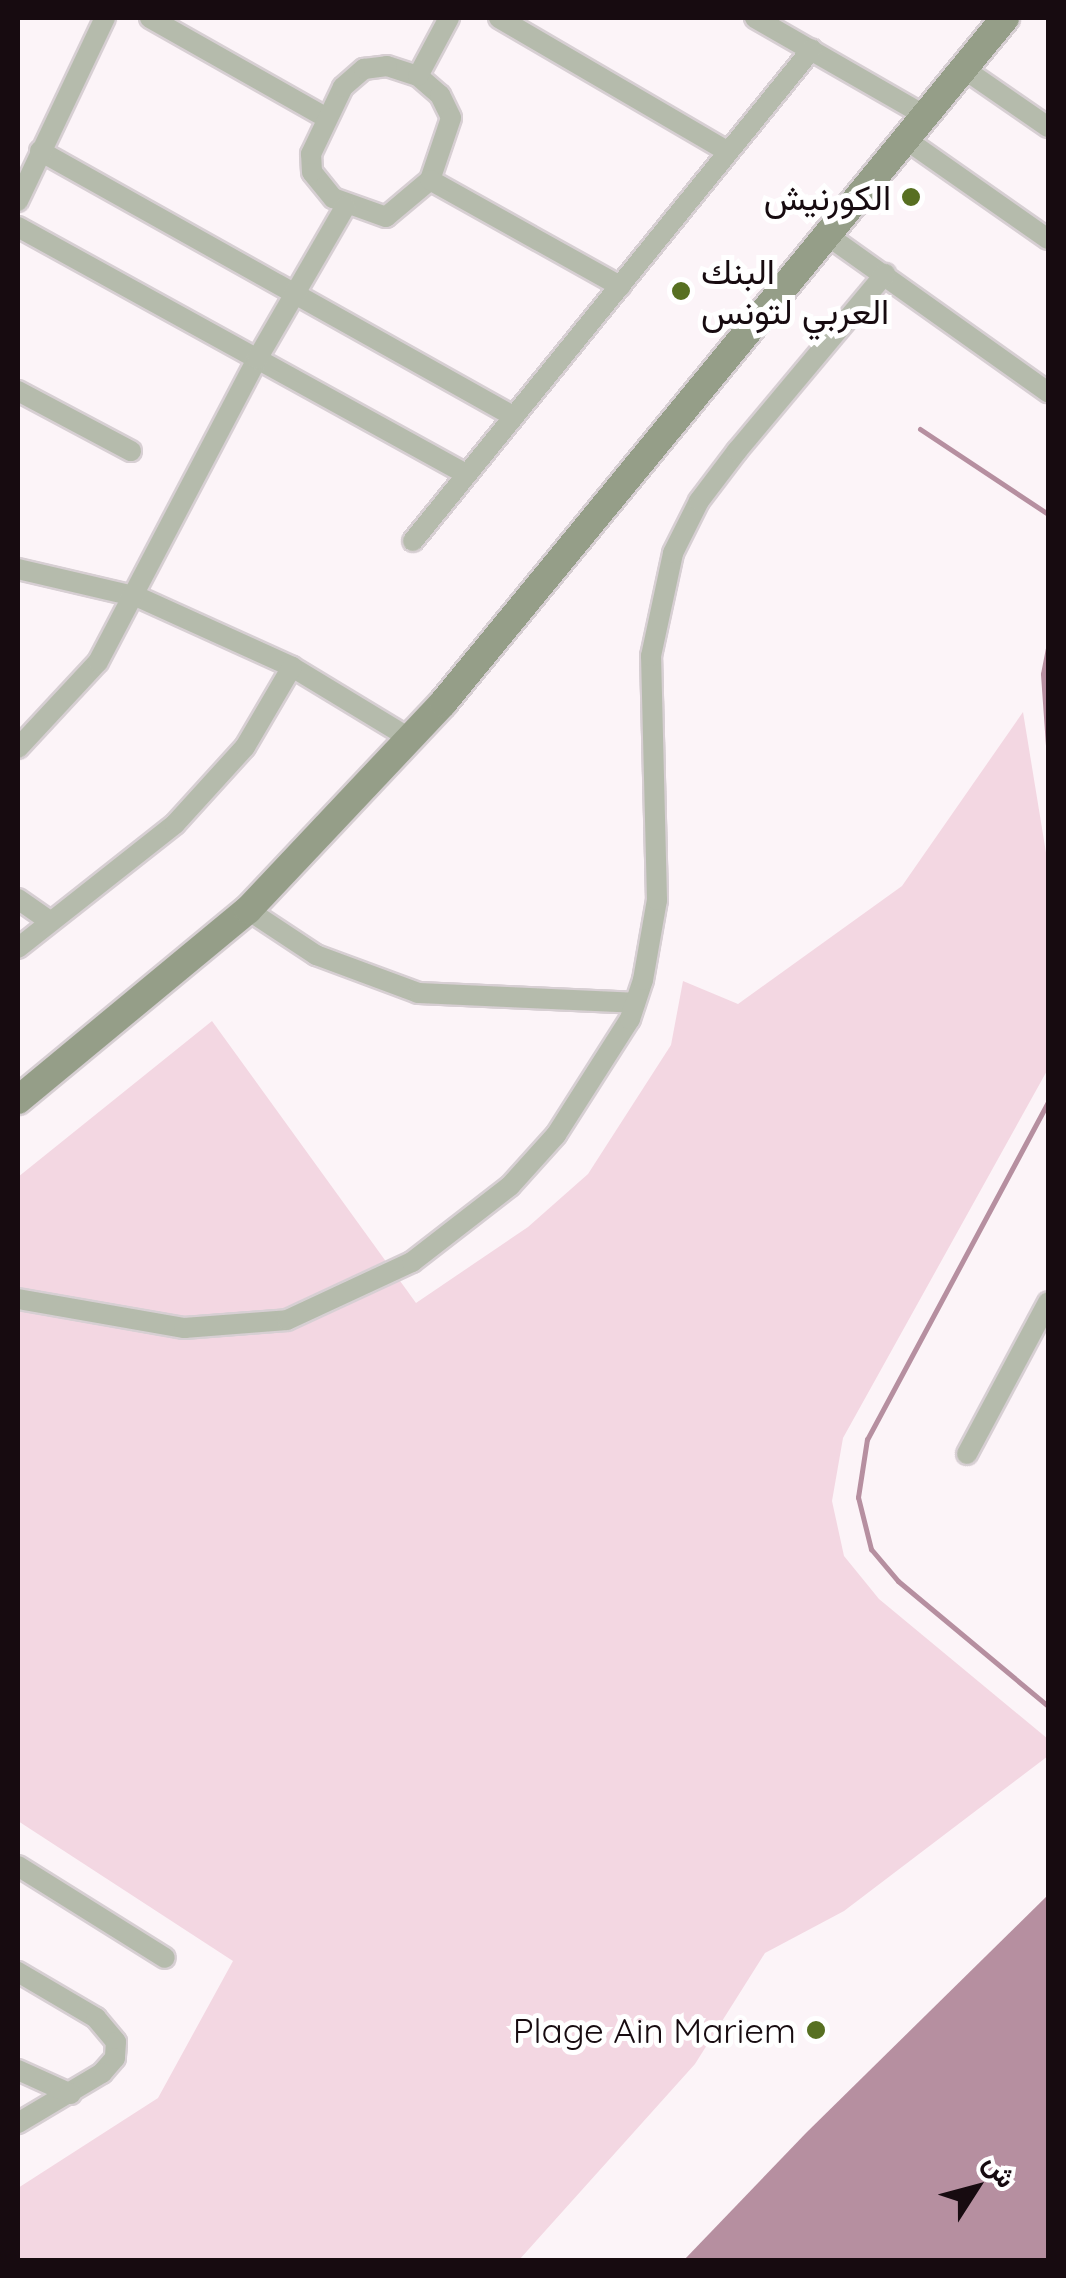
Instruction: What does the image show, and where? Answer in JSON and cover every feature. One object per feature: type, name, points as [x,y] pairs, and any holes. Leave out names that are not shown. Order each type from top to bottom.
[{"type":"main road","points":[[18,1100],[248,910],[411,738],[824,233],[908,142],[1005,18]]},
{"type":"street","points":[[18,201],[30,158],[105,18]]},
{"type":"street","points":[[150,18],[325,117]]},
{"type":"street","points":[[418,76],[449,18]]},
{"type":"street","points":[[499,18],[726,151]]},
{"type":"street","points":[[755,18],[927,118]]},
{"type":"street","points":[[413,541],[510,415],[812,49]]},
{"type":"street","points":[[387,66],[418,76],[440,95],[451,118],[430,180],[386,218],[345,207],[312,172],[311,154],[325,117],[364,69],[387,66]]},
{"type":"street","points":[[964,69],[1048,127]]},
{"type":"street","points":[[908,142],[1048,239]]},
{"type":"street","points":[[30,158],[297,291],[510,415]]},
{"type":"street","points":[[430,180],[620,286]]},
{"type":"street","points":[[18,748],[80,689],[138,597],[256,358],[345,207]]},
{"type":"street","points":[[18,227],[466,474]]},
{"type":"street","points":[[824,233],[1048,392]]},
{"type":"street","points":[[18,1299],[184,1328],[287,1320],[412,1262],[510,1186],[556,1135],[635,1003],[657,900],[650,656],[673,553],[728,463],[884,274]]},
{"type":"street","points":[[18,391],[132,451]]},
{"type":"street","points":[[18,569],[138,597],[292,667],[411,738]]},
{"type":"street","points":[[18,948],[139,856],[209,790],[270,711],[292,667]]},
{"type":"street","points":[[18,900],[49,921]]},
{"type":"street","points":[[248,910],[316,955],[418,992],[635,1003]]},
{"type":"street","points":[[967,1454],[1048,1302]]},
{"type":"street","points":[[18,1866],[164,1958]]},
{"type":"street","points":[[18,1972],[96,2018],[116,2042],[110,2065],[71,2094],[18,2123]]},
{"type":"street","points":[[18,2070],[71,2094]]},
{"type":"shaded area","points":[[1023,712],[1048,865],[1048,1069],[843,1438],[832,1501],[844,1556],[879,1599],[1048,1739],[1048,1756],[844,1911],[765,1953],[695,2064],[519,2260],[18,2260],[18,2188],[158,2098],[233,1961],[18,1821],[18,1177],[212,1021],[416,1303],[528,1227],[588,1174],[671,1045],[683,981],[738,1004],[902,886]]},
{"type":"shaded area","points":[[1048,1895],[1048,2260],[684,2260],[806,2133]]},
{"type":"waterway","points":[[920,429],[1048,514]]},
{"type":"waterway","points":[[1048,648],[1043,674],[1048,745]]},
{"type":"waterway","points":[[1048,1102],[867,1439],[858,1497],[871,1549],[898,1581],[1048,1706]]},
{"type":"place","name":"الكورنيش","points":[[911,197]]},
{"type":"place","name":"البنك العربي لتونس","points":[[681,291]]},
{"type":"place","name":"Plage Ain Mariem","points":[[816,2030]]}]
